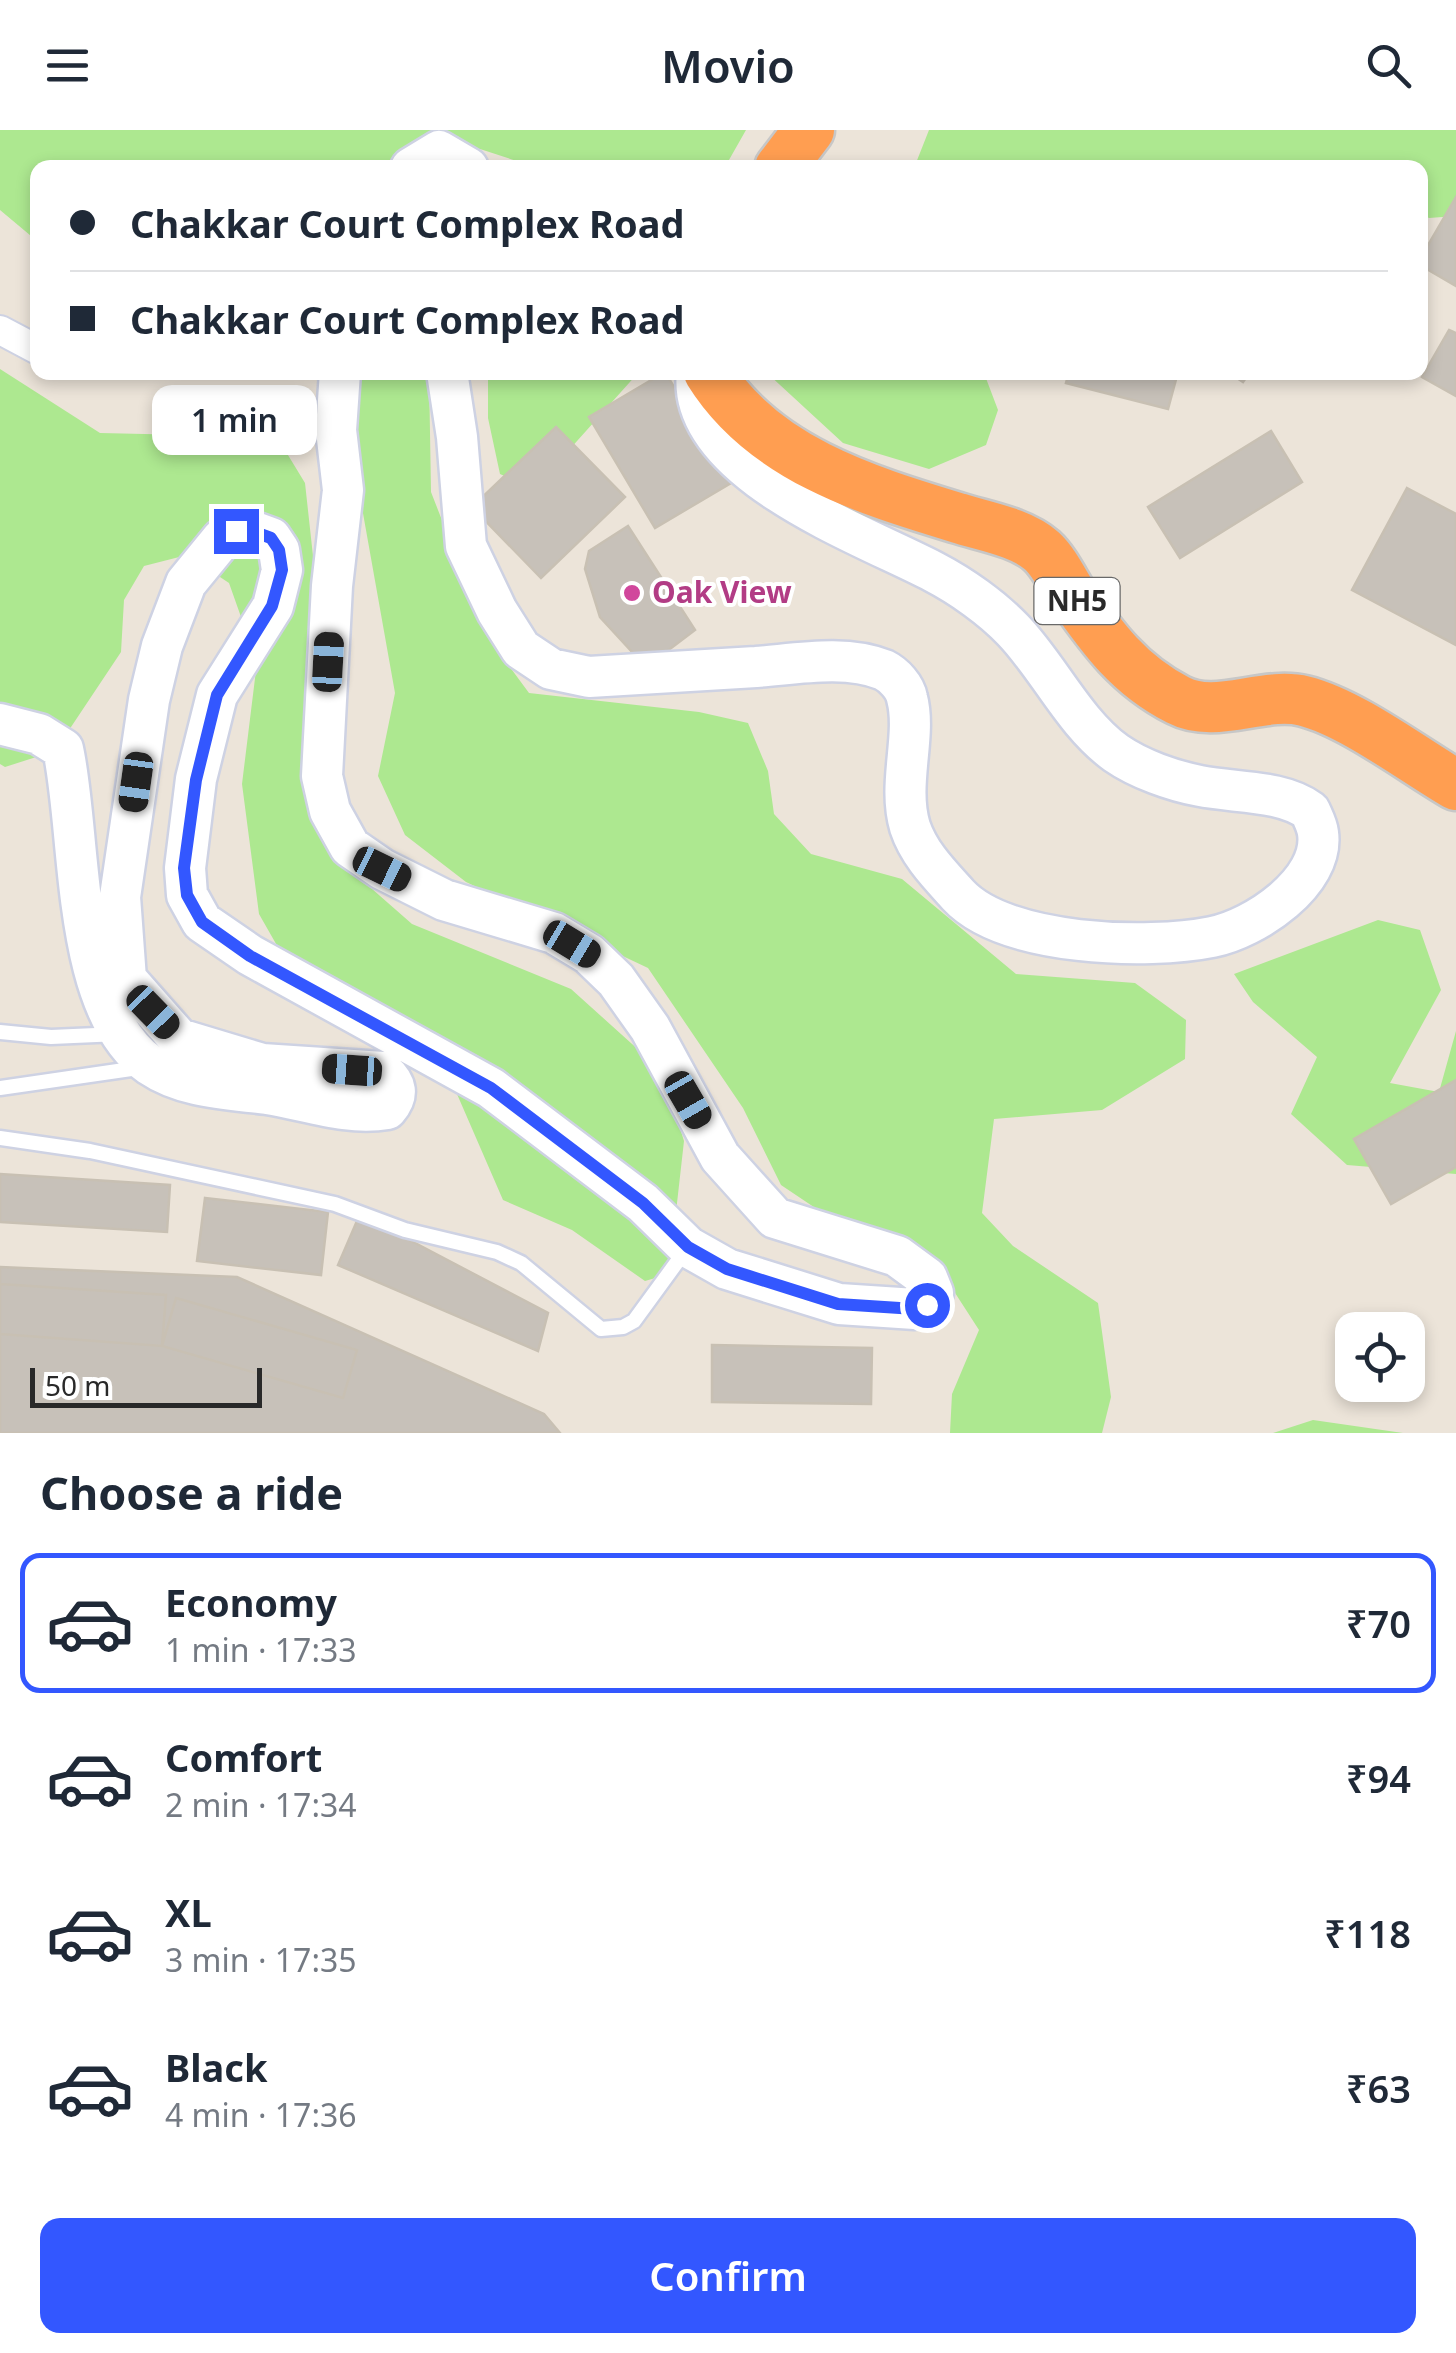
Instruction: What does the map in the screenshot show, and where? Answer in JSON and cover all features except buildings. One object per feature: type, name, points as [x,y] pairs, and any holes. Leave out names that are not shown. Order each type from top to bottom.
[{"type":"highway","points":[[786,160],[809,130]]},
{"type":"highway","name":"NH5","points":[[714,380],[746,418],[782,447],[816,466],[906,502],[988,527],[1042,551],[1134,674],[1182,703],[1222,706],[1270,698],[1302,700],[1332,711],[1456,786]]},
{"type":"street","points":[[425,160],[440,151],[455,160]]},
{"type":"street","points":[[0,330],[30,346]]},
{"type":"street","points":[[0,724],[40,734],[63,748],[69,774],[76,874],[100,986],[119,1034],[151,1066],[204,1088],[373,1112],[387,1109],[395,1100],[393,1080],[382,1072],[262,1064],[179,1039],[126,979],[120,897],[149,700],[162,646],[186,583],[222,539],[236,531],[252,531],[271,538],[279,550],[282,570],[272,606],[217,695],[196,780],[184,868],[187,895],[202,922],[250,956],[491,1088],[643,1203],[688,1247],[727,1269],[838,1304],[915,1309],[927,1305],[933,1293],[927,1278],[897,1256],[776,1218],[720,1156],[650,1028],[616,980],[589,954],[554,933],[444,900],[382,869],[350,847],[330,811],[322,776],[332,586],[343,490],[336,430],[339,380]]},
{"type":"street","points":[[448,380],[466,546],[497,611],[521,649],[551,668],[588,677],[840,662],[886,671],[898,680],[907,697],[905,798],[910,826],[921,853],[962,900],[1007,926],[1051,937],[1172,942],[1216,937],[1253,922],[1292,894],[1309,869],[1318,845],[1310,811],[1289,800],[1196,786],[1159,774],[1115,752],[1071,706],[1013,630],[972,597],[936,573],[817,516],[746,467],[720,443],[704,418],[696,380]]},
{"type":"lane","points":[[0,1032],[51,1038],[119,1034]]},
{"type":"lane","points":[[0,1088],[151,1066]]},
{"type":"lane","points":[[0,1138],[90,1151],[335,1204],[405,1230],[497,1252],[521,1263],[602,1329],[623,1327],[634,1320],[688,1247]]},
{"type":"green space","points":[[0,130],[746,130],[729,160],[514,160],[480,149],[464,160],[30,160],[30,235],[0,210]]},
{"type":"green space","points":[[929,130],[1456,130],[1456,216],[1428,217],[1428,160],[917,160]]},
{"type":"green space","points":[[0,369],[100,433],[277,437],[305,483],[347,867],[412,924],[571,989],[662,1071],[684,1141],[669,1274],[645,1281],[572,1230],[503,1200],[447,1071],[316,1014],[259,914],[242,784],[257,662],[229,583],[187,555],[144,566],[124,600],[121,652],[55,751],[5,767],[0,764]]},
{"type":"green space","points":[[326,380],[429,380],[431,492],[487,636],[529,693],[699,712],[748,723],[768,771],[774,814],[811,854],[902,879],[1016,974],[1135,983],[1186,1020],[1185,1059],[1102,1110],[994,1119],[982,1213],[1013,1246],[1098,1303],[1111,1397],[1102,1433],[950,1433],[952,1394],[979,1330],[948,1282],[860,1238],[781,1185],[743,1108],[648,968],[466,882],[405,835],[378,776],[395,693],[348,429]]},
{"type":"green space","points":[[488,380],[632,380],[534,489],[500,474],[488,418]]},
{"type":"green space","points":[[775,380],[987,380],[998,410],[986,445],[929,469],[843,443]]},
{"type":"green space","points":[[1378,920],[1420,930],[1441,990],[1390,1083],[1439,1092],[1456,1031],[1456,1174],[1347,1165],[1291,1114],[1317,1057],[1253,1002],[1234,974]]},
{"type":"green space","points":[[1313,1420],[1403,1433],[1273,1433]]},
{"type":"place","name":"Oak View","points":[[632,593]]},
{"type":"route","points":[[236,531],[252,531],[271,538],[279,550],[282,570],[272,606],[217,695],[196,780],[184,868],[187,895],[202,922],[250,956],[491,1088],[643,1203],[688,1247],[727,1269],[838,1304],[915,1309],[927,1305]]}]
